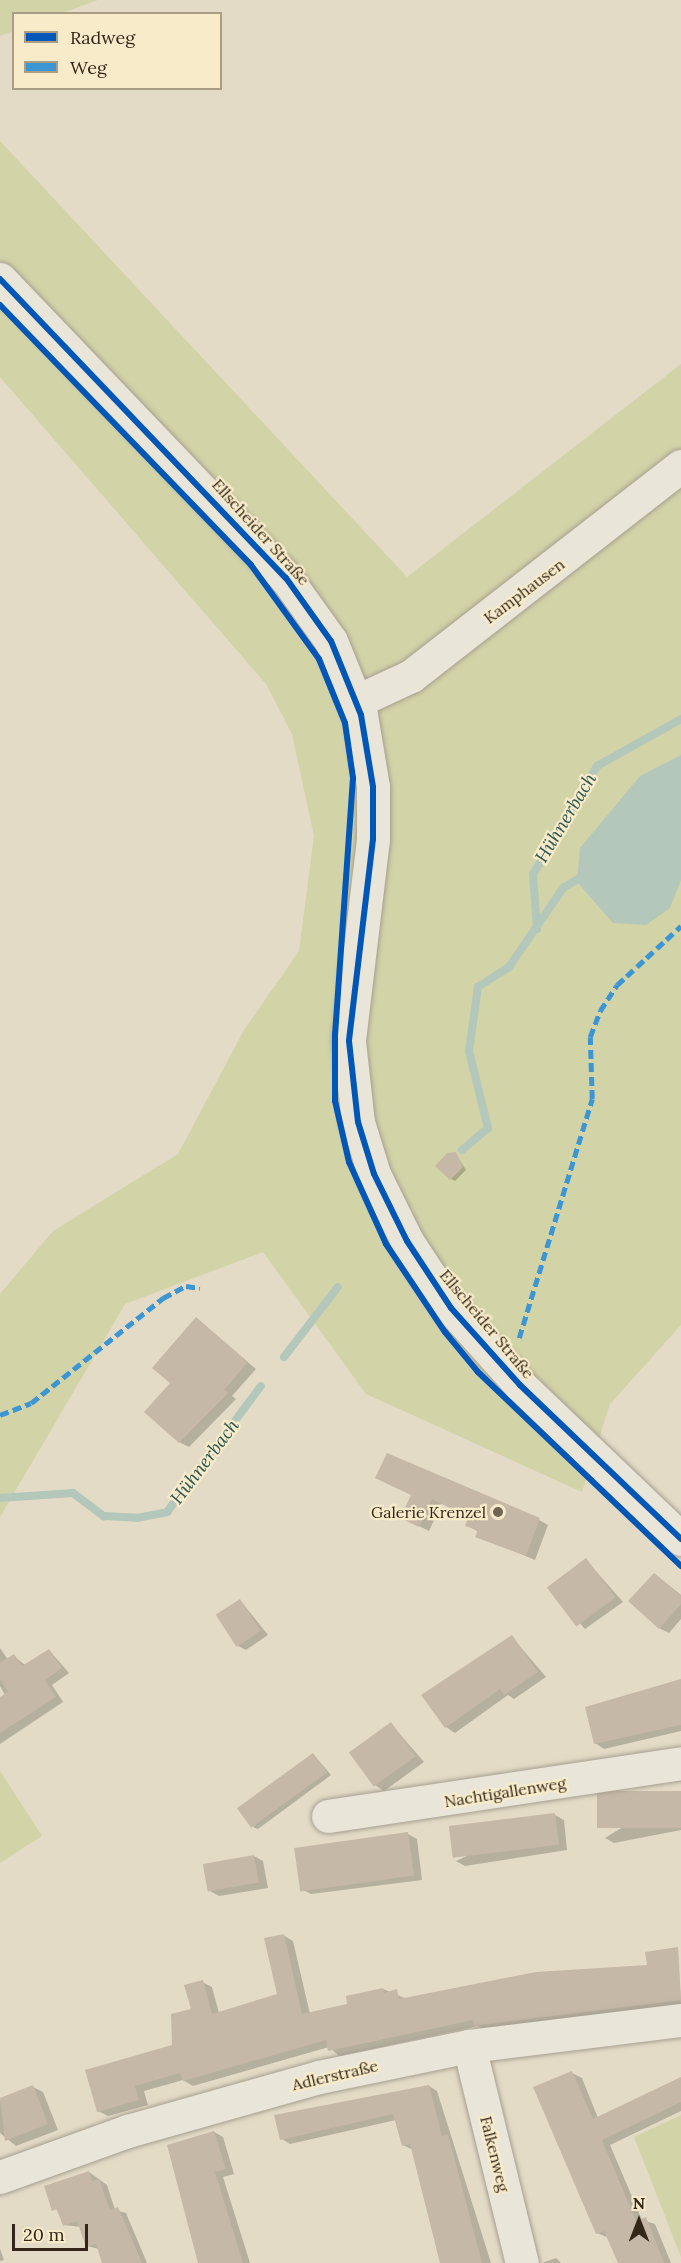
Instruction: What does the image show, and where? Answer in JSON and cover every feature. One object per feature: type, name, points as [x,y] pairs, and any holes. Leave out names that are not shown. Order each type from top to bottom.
[{"type":"street","name":"Ellscheider Straße","points":[[0,279],[286,578],[331,640],[357,701],[370,755],[373,839],[349,1041],[358,1122],[374,1174],[406,1241],[451,1308],[520,1385],[681,1539]]},
{"type":"street","name":"Kamphausen","points":[[357,701],[411,676],[681,466]]},
{"type":"street","name":"Nachtigallenweg","points":[[328,1816],[681,1763]]},
{"type":"street","name":"Adlerstraße","points":[[0,2177],[128,2131],[319,2077],[469,2046],[681,2020]]},
{"type":"street","name":"Falkenweg","points":[[469,2046],[522,2263]]},
{"type":"green space","points":[[0,0],[98,0],[65,12],[12,12],[12,31],[0,36]]},
{"type":"green space","points":[[0,141],[407,577],[681,364],[681,1325],[610,1404],[582,1492],[366,1394],[263,1252],[125,1304],[0,1517],[0,1294],[53,1231],[178,1154],[244,1030],[299,951],[314,836],[292,734],[266,684],[0,377]]},
{"type":"green space","points":[[0,1771],[42,1836],[0,1863]]},
{"type":"green space","points":[[681,2115],[681,2257],[634,2137]]},
{"type":"shaded area","points":[[681,755],[681,880],[670,908],[646,925],[613,923],[577,882],[580,848],[640,776]]},
{"type":"building","points":[[456,1152],[463,1167],[450,1180],[435,1166],[447,1153]]},
{"type":"building","points":[[196,1317],[248,1362],[224,1390],[228,1393],[179,1443],[144,1412],[170,1383],[152,1368]]},
{"type":"building","points":[[387,1453],[540,1518],[526,1556],[475,1537],[478,1530],[465,1526],[468,1517],[432,1499],[419,1527],[400,1518],[411,1495],[375,1478]]},
{"type":"building","points":[[586,1558],[615,1597],[576,1627],[547,1587]]},
{"type":"building","points":[[654,1573],[681,1596],[681,1604],[659,1629],[628,1601]]},
{"type":"building","points":[[240,1599],[261,1631],[236,1647],[216,1615]]},
{"type":"building","points":[[512,1635],[538,1672],[504,1695],[500,1689],[445,1728],[421,1695]]},
{"type":"building","points":[[49,1649],[62,1668],[45,1680],[56,1697],[0,1733],[0,1697],[8,1692],[0,1679],[0,1663],[14,1654],[22,1666]]},
{"type":"building","points":[[681,1679],[681,1725],[594,1744],[585,1707]]},
{"type":"building","points":[[391,1722],[416,1756],[374,1787],[349,1753]]},
{"type":"building","points":[[313,1753],[327,1772],[251,1828],[237,1808]]},
{"type":"building","points":[[597,1791],[681,1791],[681,1828],[597,1828]]},
{"type":"building","points":[[555,1813],[559,1845],[453,1858],[449,1826]]},
{"type":"building","points":[[408,1832],[414,1876],[300,1892],[294,1848]]},
{"type":"building","points":[[254,1855],[259,1883],[208,1892],[203,1864]]},
{"type":"building","points":[[284,1934],[302,2014],[347,2004],[346,1996],[383,1988],[384,1993],[397,1989],[399,1999],[536,1972],[647,1965],[645,1952],[678,1947],[681,2000],[474,2026],[473,2020],[328,2051],[326,2040],[183,2081],[180,2073],[135,2086],[139,2100],[97,2112],[85,2070],[172,2045],[171,2014],[191,2009],[184,1985],[203,1980],[212,2014],[277,1994],[264,1938]]},
{"type":"building","points":[[572,2071],[593,2119],[681,2077],[681,2102],[602,2140],[636,2221],[646,2217],[664,2263],[618,2263],[604,2231],[596,2234],[533,2087]]},
{"type":"building","points":[[33,2085],[48,2124],[5,2141],[0,2098]]},
{"type":"building","points":[[429,2085],[442,2136],[448,2134],[482,2263],[440,2263],[410,2144],[402,2146],[393,2114],[280,2140],[274,2115]]},
{"type":"building","points":[[214,2131],[226,2169],[215,2172],[243,2263],[198,2263],[167,2145]]},
{"type":"building","points":[[89,2171],[92,2181],[99,2179],[110,2210],[118,2207],[142,2263],[102,2263],[96,2244],[86,2247],[77,2221],[63,2226],[57,2209],[52,2211],[44,2186]]},
{"type":"waterway","name":"Hühnerbach","points":[[537,929],[533,874],[597,766],[681,719]]},
{"type":"waterway","name":"Hühnerbach","points":[[462,1150],[488,1128],[469,1051],[478,987],[509,967],[563,888],[585,875]]},
{"type":"waterway","name":"Hühnerbach","points":[[284,1357],[338,1287]]},
{"type":"waterway","name":"Hühnerbach","points":[[0,1498],[73,1493],[104,1516],[137,1518],[167,1512],[261,1386]]},
{"type":"marked path","points":[[519,1338],[592,1099],[590,1037],[600,1011],[617,985],[681,926]]},
{"type":"marked path","points":[[0,1415],[31,1403],[163,1298],[186,1286],[200,1288]]},
{"type":"cycle path","points":[[0,279],[286,578],[331,641],[361,715],[373,787],[373,839],[349,1041],[358,1122],[374,1174],[407,1241],[451,1308],[520,1385],[681,1539]]},
{"type":"cycle path","points":[[0,305],[251,565],[319,659],[345,723],[353,778],[335,1034],[335,1101],[349,1162],[386,1244],[445,1332],[478,1372],[681,1566]]},
{"type":"place","name":"Galerie Krenzel","points":[[498,1512]]}]
